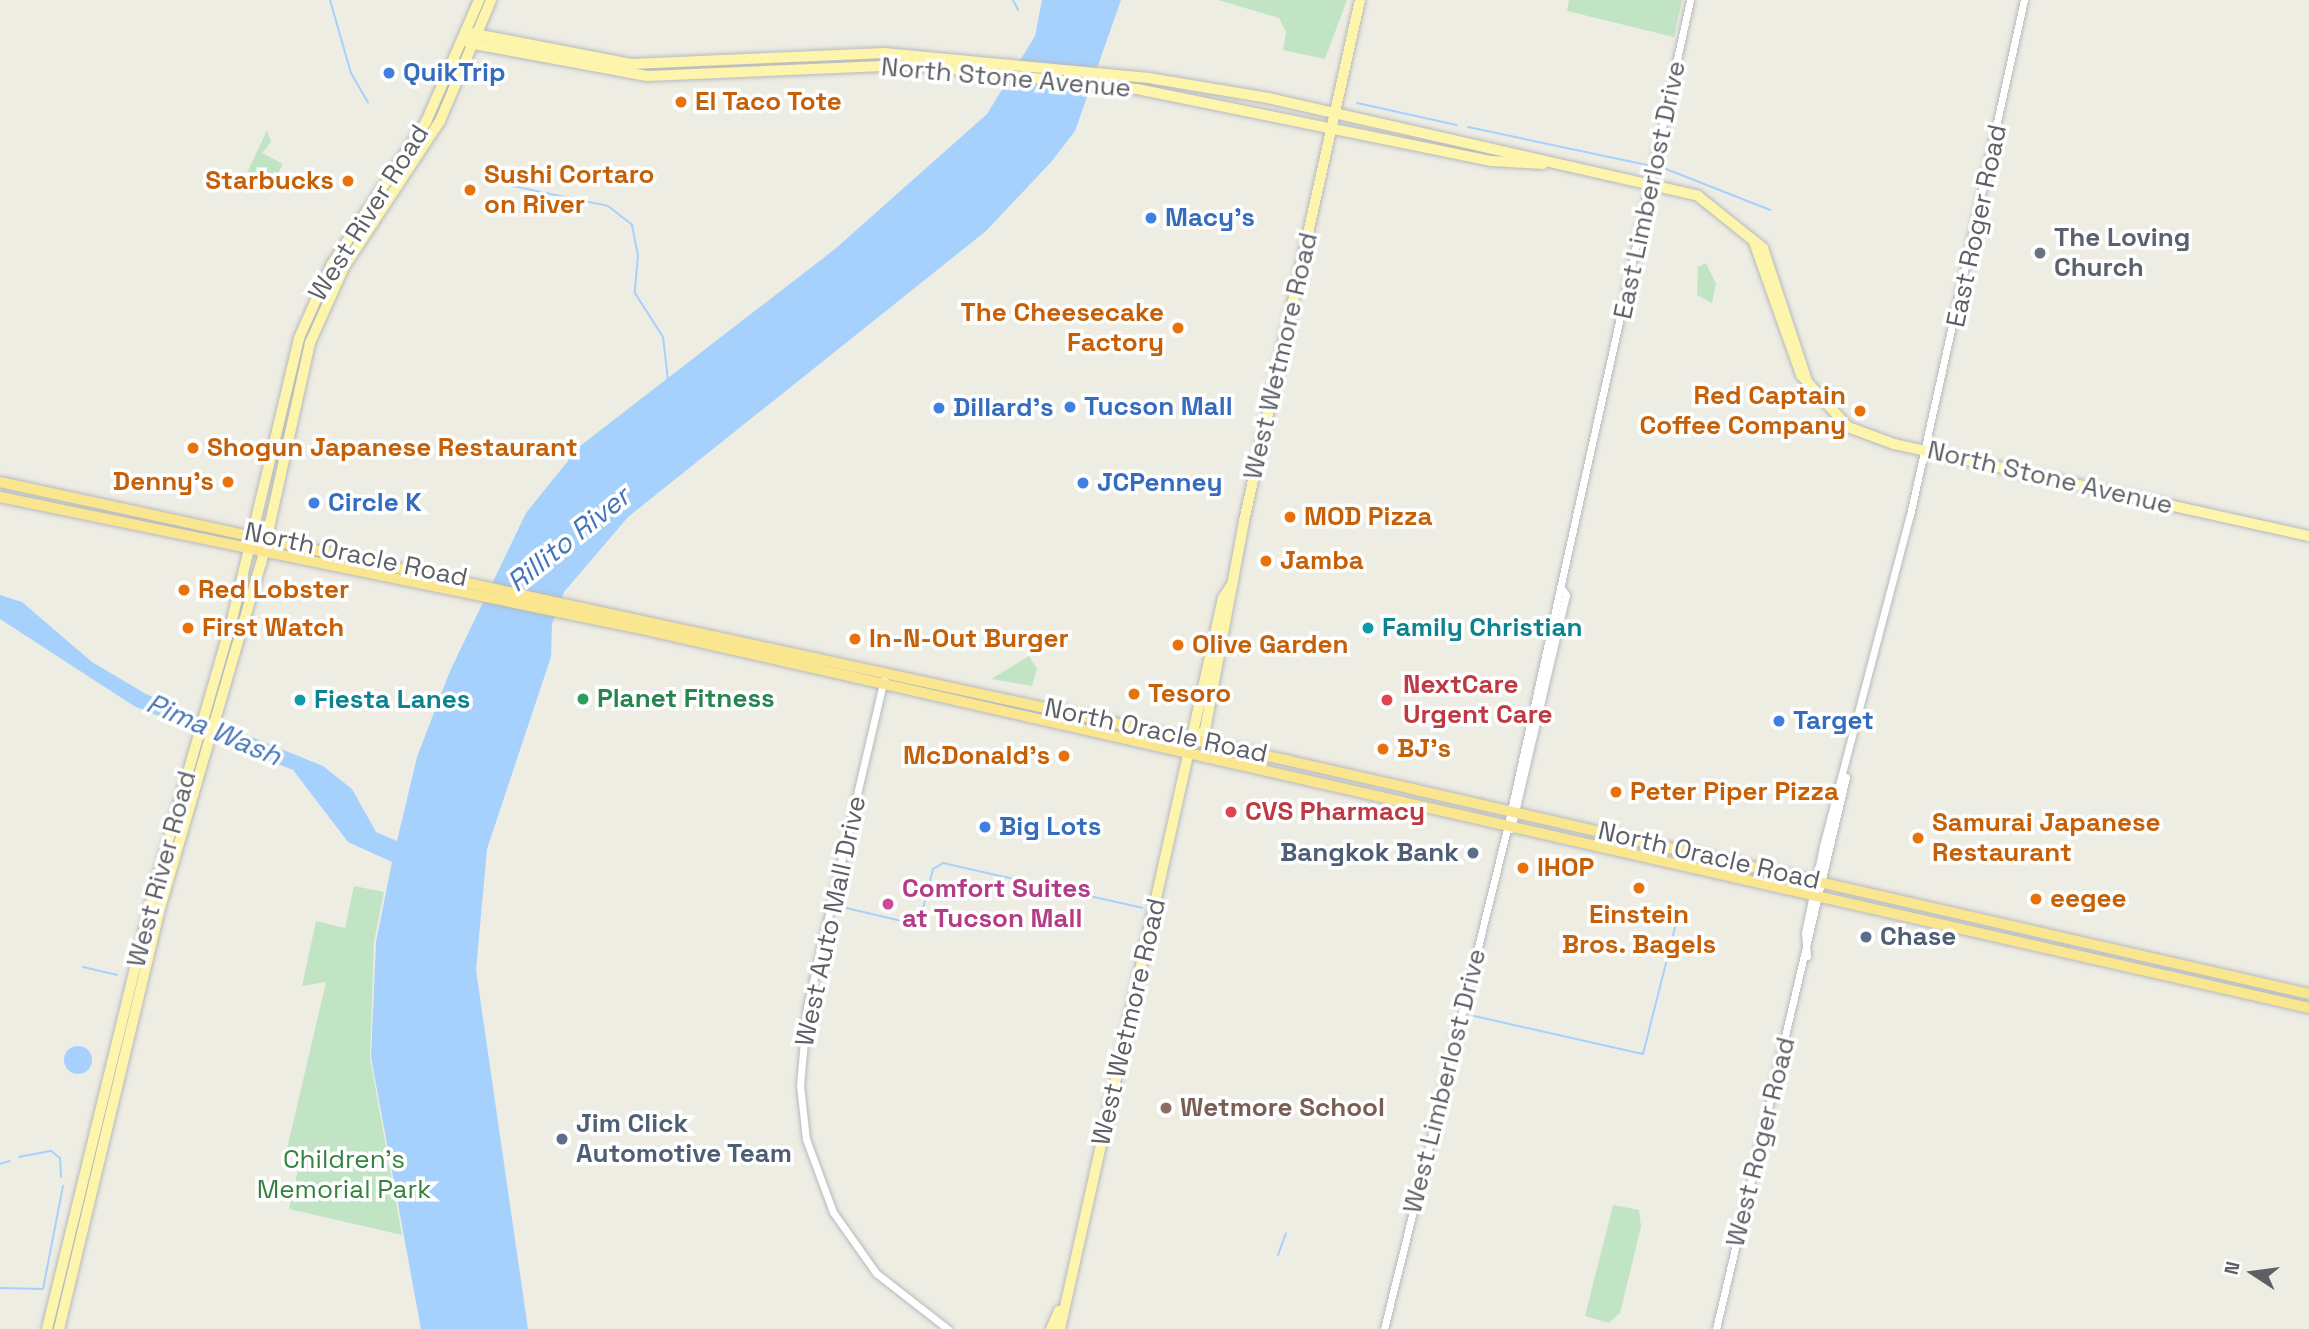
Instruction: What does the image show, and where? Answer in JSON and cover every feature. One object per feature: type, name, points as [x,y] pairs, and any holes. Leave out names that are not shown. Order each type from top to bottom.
[{"type":"highway","name":"North Oracle Road","points":[[0,482],[253,532],[656,620],[884,678],[1192,753],[1356,789],[1507,828],[1817,894],[2309,1008]]},
{"type":"highway","name":"North Oracle Road","points":[[0,497],[588,619],[1195,740],[2309,994]]},
{"type":"highway","points":[[438,586],[480,588],[486,583]]},
{"type":"highway","points":[[588,619],[593,614],[656,620]]},
{"type":"highway","points":[[1280,772],[1349,781],[1358,776]]},
{"type":"highway","points":[[1356,789],[1430,792]]},
{"type":"highway","points":[[1609,848],[1656,852],[1663,846]]},
{"type":"highway","points":[[1660,860],[1667,853],[1712,857]]},
{"type":"highway","points":[[1976,931],[1980,918]]},
{"type":"main road","name":"West River Road","points":[[47,1329],[153,890],[206,713],[310,308],[431,113],[479,0]]},
{"type":"main road","name":"West River Road","points":[[59,1329],[161,905],[264,552],[319,318],[351,255],[444,114],[491,0]]},
{"type":"main road","name":"West Wetmore Road","points":[[1060,1329],[1062,1304],[1195,740],[1205,730],[1232,584],[1360,0]]},
{"type":"main road","name":"North Stone Avenue","points":[[463,37],[631,64],[884,53],[1099,85],[1492,161],[1547,164]]},
{"type":"main road","name":"North Stone Avenue","points":[[1003,69],[1105,74],[1335,113],[1547,164],[1698,196],[1754,241],[1774,274],[1809,387],[1848,426],[1925,451],[2309,536]]},
{"type":"main road","name":"West Wetmore Road","points":[[1051,1329],[1062,1304]]},
{"type":"street","name":"East Limberlost Drive","points":[[1609,379],[1690,0]]},
{"type":"street","name":"East Roger Road","points":[[1925,451],[2024,0]]},
{"type":"street","name":"West Limberlost Drive","points":[[1512,812],[1535,690],[1550,624],[1562,589],[1609,379]]},
{"type":"street","name":"West Roger Road","points":[[1716,1329],[1807,956],[1817,894],[1846,769],[1925,451]]},
{"type":"street","name":"West Limberlost Drive","points":[[1384,1329],[1507,828],[1543,699],[1566,596],[1562,589]]},
{"type":"street","points":[[1550,624],[1558,633]]},
{"type":"street","name":"West Auto Mall Drive","points":[[884,678],[807,1007],[800,1084],[806,1139],[833,1212],[876,1273],[948,1329]]},
{"type":"street","points":[[1535,690],[1543,699]]},
{"type":"green space","points":[[1218,0],[1347,0],[1325,59],[1283,50],[1286,32],[1279,18]]},
{"type":"green space","points":[[1569,0],[1682,0],[1674,37],[1567,11]]},
{"type":"green space","points":[[267,130],[271,142],[262,153],[283,164],[271,188],[246,175]]},
{"type":"green space","points":[[1706,263],[1716,284],[1712,303],[1697,295],[1698,267]]},
{"type":"green space","points":[[1029,656],[1037,669],[1032,686],[991,679]]},
{"type":"green space","name":"Children's Memorial Park","points":[[354,886],[384,892],[374,942],[370,1058],[402,1235],[289,1209],[302,1153],[287,1149],[326,982],[302,986],[316,921],[345,928]]},
{"type":"green space","points":[[1613,1205],[1639,1210],[1641,1227],[1620,1313],[1609,1323],[1585,1316]]},
{"type":"water","points":[[1042,0],[1121,0],[1075,131],[1052,161],[986,231],[628,517],[564,592],[552,624],[551,657],[487,849],[476,970],[528,1329],[421,1329],[371,1057],[376,942],[392,862],[348,842],[293,770],[134,706],[0,619],[0,595],[22,602],[92,662],[146,694],[323,766],[352,789],[376,832],[397,841],[417,757],[450,671],[526,513],[580,446],[835,249],[987,114],[1035,36]]},
{"type":"water","points":[[78,1046],[88,1050],[92,1060],[88,1070],[78,1074],[68,1070],[64,1060],[68,1050]]},
{"type":"waterway","points":[[330,0],[351,73],[368,103]]},
{"type":"waterway","points":[[1013,0],[1018,10]]},
{"type":"waterway","points":[[1357,103],[1457,125]]},
{"type":"waterway","points":[[1468,127],[1647,165]]},
{"type":"waterway","points":[[1666,169],[1770,210]]},
{"type":"waterway","points":[[503,184],[608,206],[632,225],[638,255],[635,293],[663,337],[668,380]]},
{"type":"waterway","points":[[846,908],[919,925],[933,869],[943,863],[1142,908]]},
{"type":"waterway","points":[[1474,1016],[1643,1054],[1676,924]]},
{"type":"waterway","points":[[83,967],[117,975]]},
{"type":"waterway","points":[[19,1157],[51,1151],[60,1158],[61,1177]]},
{"type":"waterway","points":[[0,1164],[10,1161]]},
{"type":"waterway","points":[[0,1288],[43,1289],[63,1186]]},
{"type":"waterway","points":[[1278,1255],[1286,1233]]},
{"type":"place","name":"QuikTrip","points":[[389,73]]},
{"type":"place","name":"El Taco Tote","points":[[681,102]]},
{"type":"place","name":"Starbucks","points":[[348,181]]},
{"type":"place","name":"Sushi Cortaro on River","points":[[470,190]]},
{"type":"place","name":"Macy's","points":[[1151,218]]},
{"type":"place","name":"The Loving Church","points":[[2040,253]]},
{"type":"place","name":"The Cheesecake Factory","points":[[1178,328]]},
{"type":"place","name":"Tucson Mall","points":[[1070,407]]},
{"type":"place","name":"Dillard's","points":[[939,408]]},
{"type":"place","name":"Red Captain Coffee Company","points":[[1860,411]]},
{"type":"place","name":"Shogun Japanese Restaurant","points":[[193,448]]},
{"type":"place","name":"Denny's","points":[[228,482]]},
{"type":"place","name":"JCPenney","points":[[1083,483]]},
{"type":"place","name":"Circle K","points":[[314,503]]},
{"type":"place","name":"MOD Pizza","points":[[1290,517]]},
{"type":"place","name":"Jamba","points":[[1266,561]]},
{"type":"place","name":"Red Lobster","points":[[184,590]]},
{"type":"place","name":"First Watch","points":[[188,628]]},
{"type":"place","name":"Family Christian","points":[[1368,628]]},
{"type":"place","name":"In-N-Out Burger","points":[[855,639]]},
{"type":"place","name":"Olive Garden","points":[[1178,645]]},
{"type":"place","name":"Tesoro","points":[[1134,694]]},
{"type":"place","name":"Planet Fitness","points":[[583,699]]},
{"type":"place","name":"Fiesta Lanes","points":[[300,700]]},
{"type":"place","name":"NextCare Urgent Care","points":[[1387,700]]},
{"type":"place","name":"Target","points":[[1779,721]]},
{"type":"place","name":"BJ's","points":[[1383,749]]},
{"type":"place","name":"McDonald's","points":[[1064,756]]},
{"type":"place","name":"Peter Piper Pizza","points":[[1616,792]]},
{"type":"place","name":"CVS Pharmacy","points":[[1231,812]]},
{"type":"place","name":"Big Lots","points":[[985,827]]},
{"type":"place","name":"Samurai Japanese Restaurant","points":[[1918,838]]},
{"type":"place","name":"Bangkok Bank","points":[[1473,853]]},
{"type":"place","name":"IHOP","points":[[1523,868]]},
{"type":"place","name":"Einstein Bros. Bagels","points":[[1639,888]]},
{"type":"place","name":"eegee","points":[[2036,899]]},
{"type":"place","name":"Comfort Suites at Tucson Mall","points":[[888,904]]},
{"type":"place","name":"Chase","points":[[1866,937]]},
{"type":"place","name":"Wetmore School","points":[[1166,1108]]},
{"type":"place","name":"Jim Click Automotive Team","points":[[562,1139]]},
{"type":"water label","name":"Rillito River","points":[[568,539]]},
{"type":"water label","name":"Pima Wash","points":[[214,729]]}]
